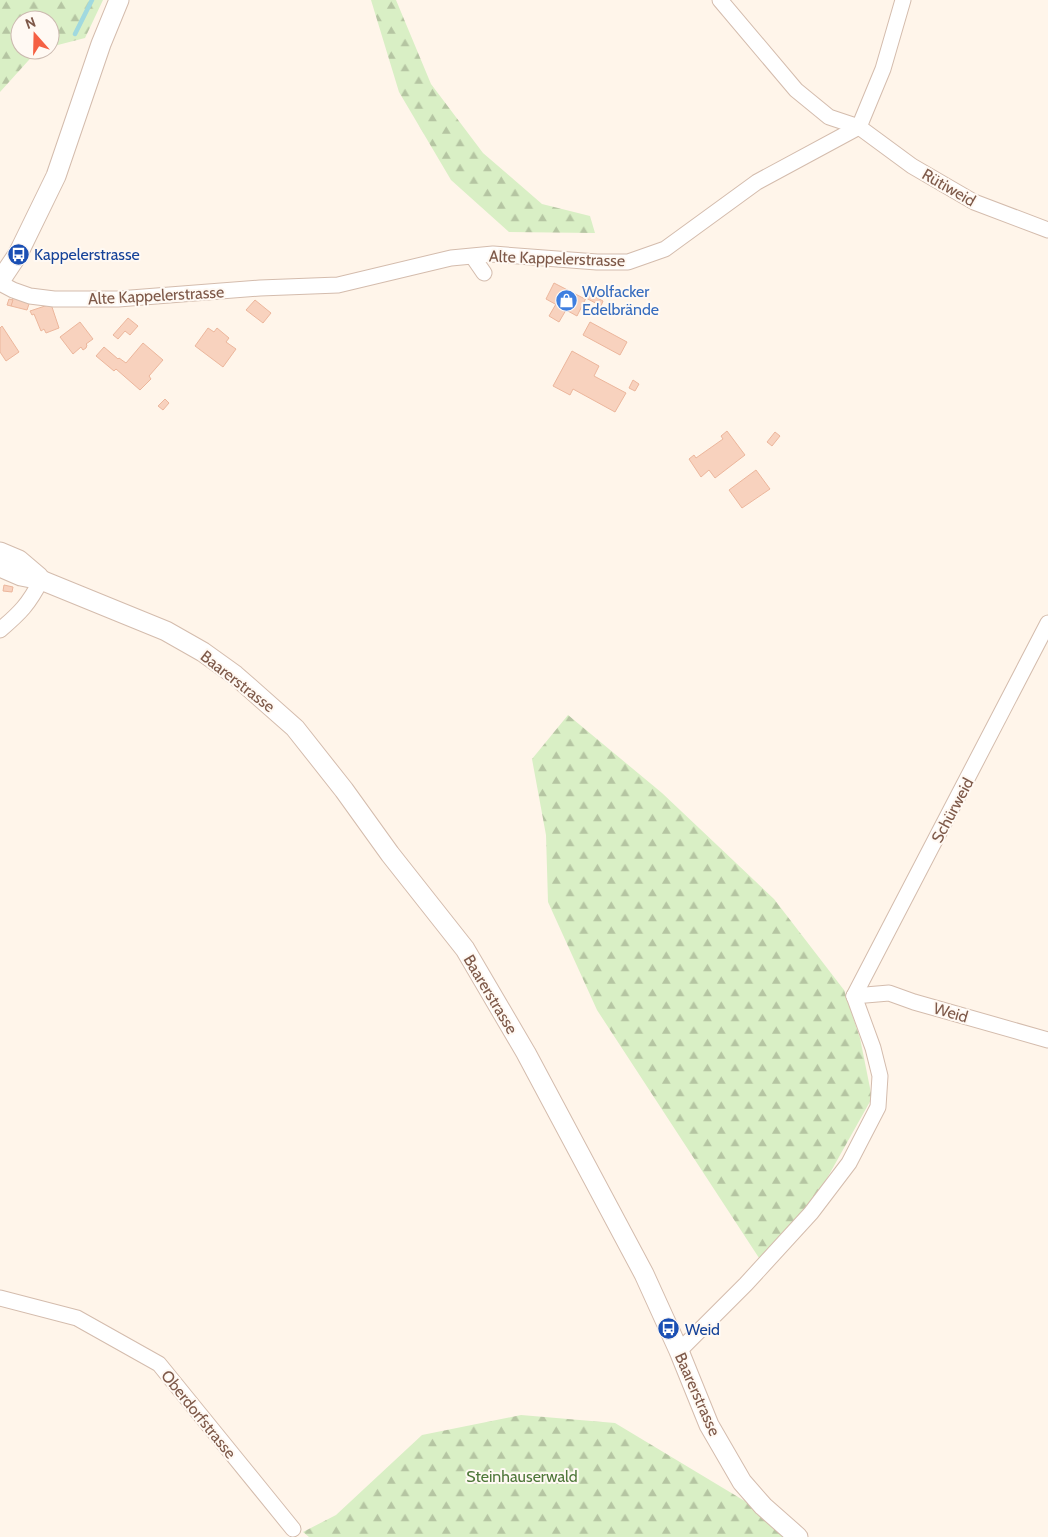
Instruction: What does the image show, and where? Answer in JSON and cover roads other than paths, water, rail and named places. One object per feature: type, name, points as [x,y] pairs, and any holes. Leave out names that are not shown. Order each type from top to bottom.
[{"type":"street","points":[[0,282],[18,254],[56,176],[101,44],[119,0]]},
{"type":"street","name":"Rütiweid","points":[[720,0],[796,90],[829,117],[860,127],[912,166],[974,202],[1048,230]]},
{"type":"street","points":[[860,127],[883,70],[903,0]]},
{"type":"street","name":"Alte Kappelerstrasse","points":[[0,282],[13,290],[38,297],[54,299],[118,299],[338,285],[451,258],[493,254],[597,262],[628,262],[665,249],[757,182],[860,127]]},
{"type":"street","points":[[473,256],[484,273]]},
{"type":"street","name":"Baarerstrasse","points":[[0,552],[19,560],[42,580]]},
{"type":"street","name":"Baarerstrasse","points":[[0,567],[21,576],[42,580],[166,631],[202,652],[235,675],[296,728],[469,957],[517,1038],[644,1274],[709,1424],[742,1482],[763,1506],[798,1537]]},
{"type":"street","points":[[0,630],[31,600],[42,580]]},
{"type":"street","name":"Schürweid","points":[[854,996],[1048,623]]},
{"type":"street","name":"Weid","points":[[854,996],[889,993],[914,1002],[1048,1040]]},
{"type":"street","points":[[679,1351],[746,1284],[811,1213],[849,1163],[878,1106],[880,1076],[873,1048],[854,996]]},
{"type":"street","name":"Oberdorfstrasse","points":[[0,1298],[77,1318],[160,1364],[293,1529]]},
{"type":"waterway","points":[[75,34],[92,0]]},
{"type":"place","name":"Kappelerstrasse","points":[[18,254]]},
{"type":"place","name":"Wolfacker Edelbrände","points":[[566,300]]},
{"type":"place","name":"Weid","points":[[669,1329]]},
{"type":"park label","name":"Steinhauserwald","points":[[522,1476]]}]
